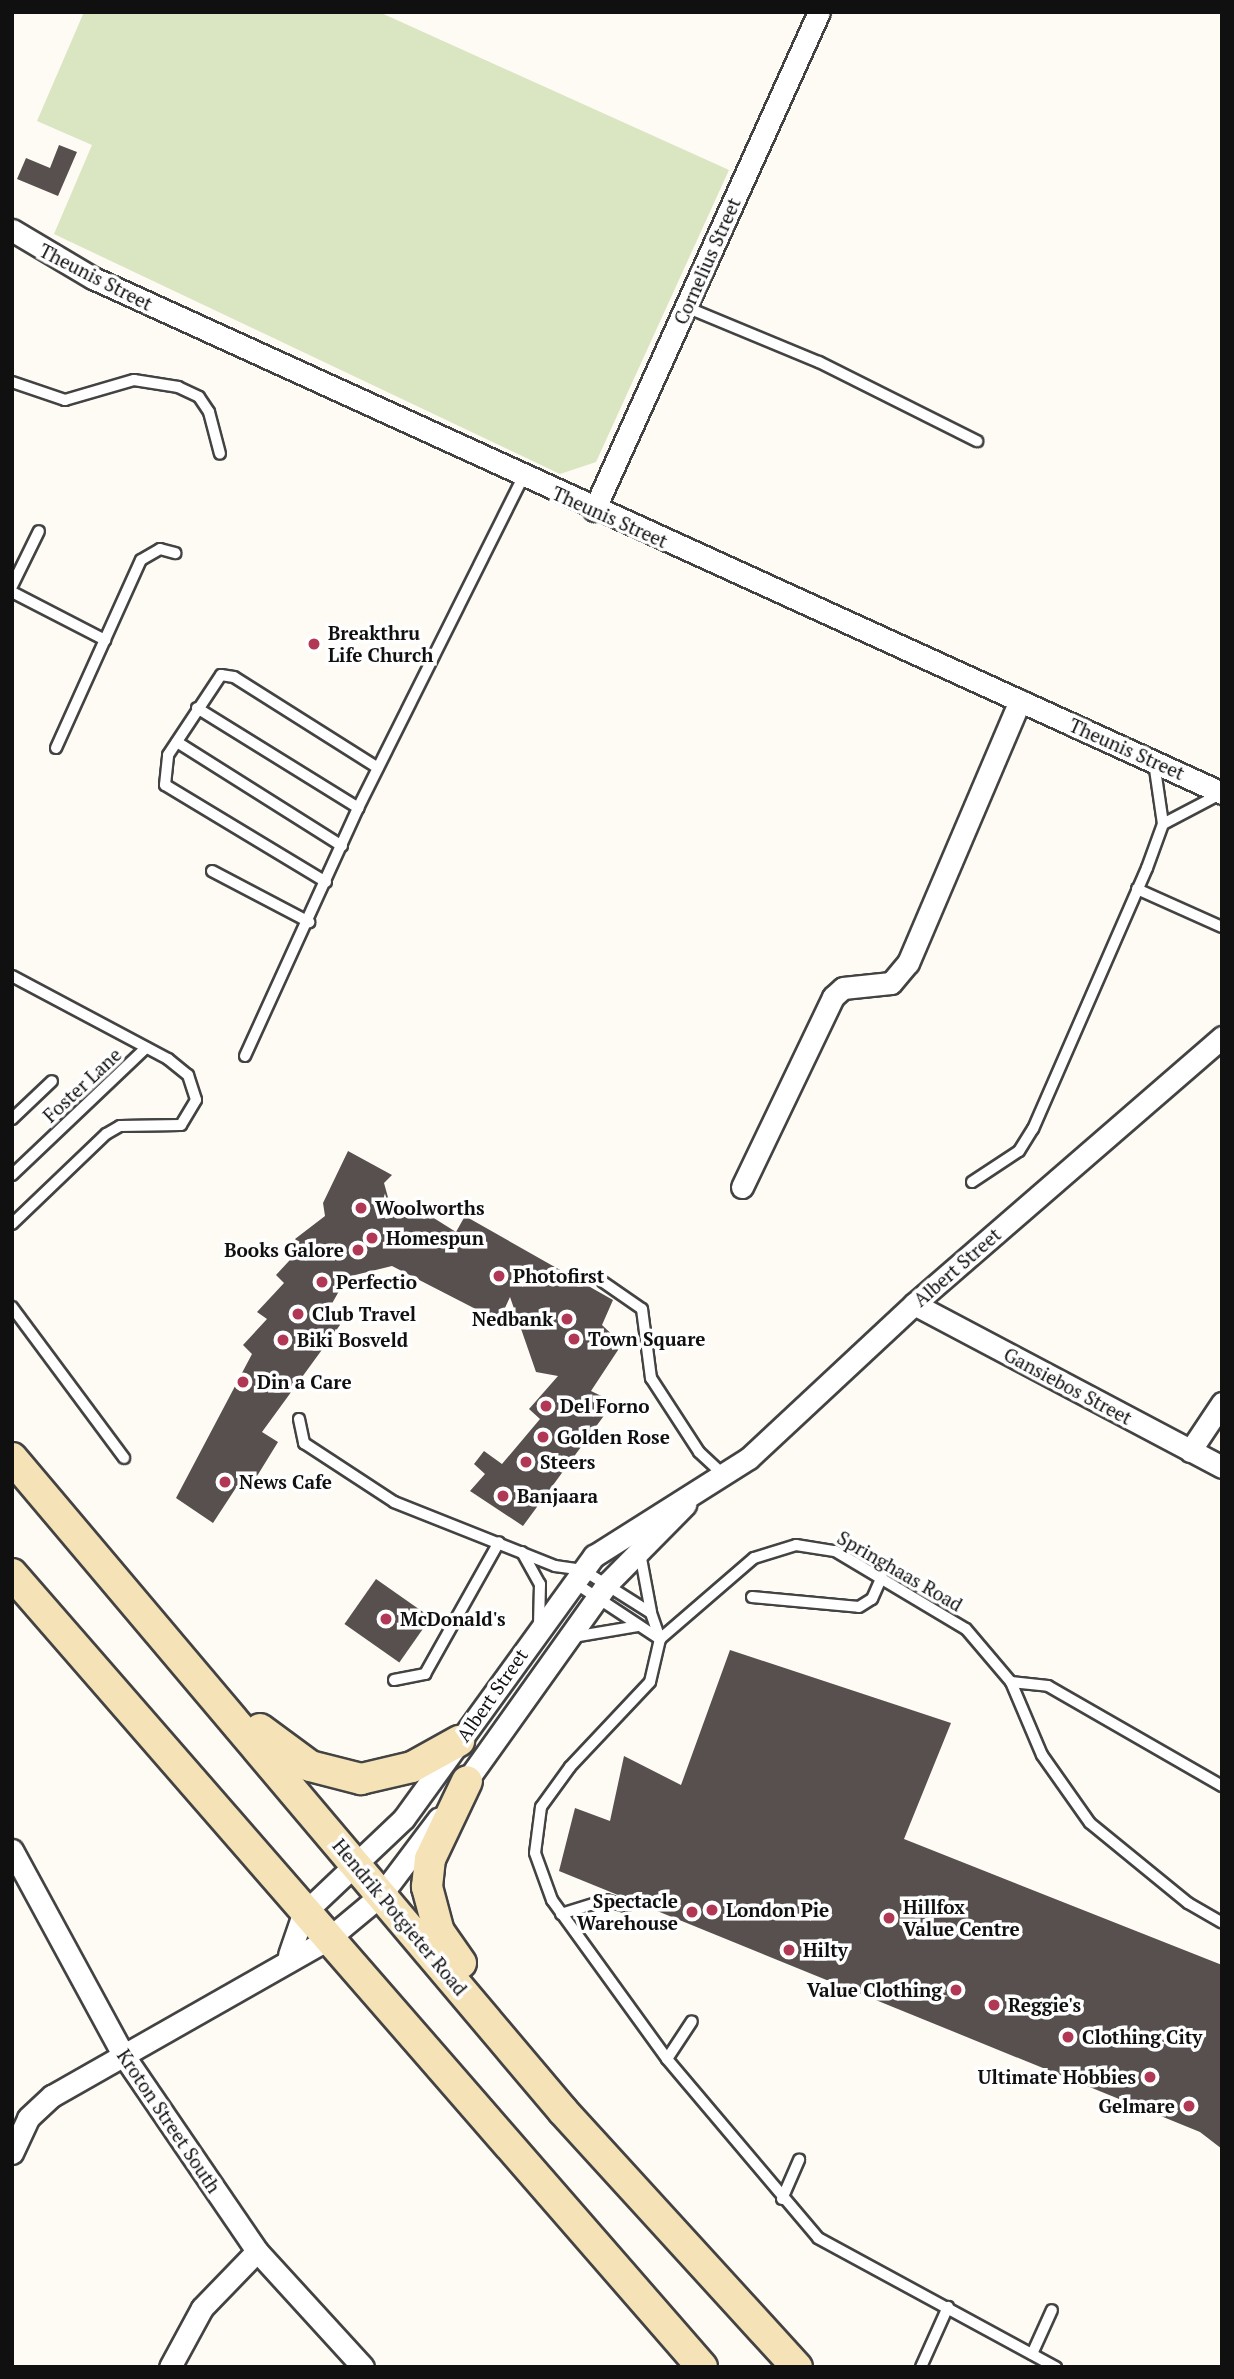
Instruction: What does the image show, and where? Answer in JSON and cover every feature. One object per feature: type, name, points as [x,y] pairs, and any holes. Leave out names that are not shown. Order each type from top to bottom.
[{"type":"main road","name":"Hendrik Potgieter Road","points":[[12,1458],[562,2111],[797,2367]]},
{"type":"main road","points":[[12,1574],[303,1914],[328,1939],[702,2367]]},
{"type":"main road","points":[[169,1642],[288,1753],[332,1774],[361,1779],[395,1773],[459,1741]]},
{"type":"main road","points":[[467,1781],[430,1859],[432,1914],[562,2111]]},
{"type":"street","name":"Cornelius Street","points":[[594,510],[819,12]]},
{"type":"street","name":"Theunis Street","points":[[15,239],[523,478],[1222,793]]},
{"type":"street","points":[[742,1187],[833,997],[843,988],[891,983],[908,963],[1020,701]]},
{"type":"street","name":"Albert Street","points":[[303,1914],[357,1866],[404,1818],[539,1628],[608,1542],[694,1496],[725,1476],[914,1304],[1222,1037]]},
{"type":"street","name":"Gansiebos Street","points":[[914,1304],[1222,1468]]},
{"type":"street","points":[[1190,1451],[1222,1403]]},
{"type":"street","name":"Albert Street","points":[[12,2153],[39,2106],[289,1955],[328,1939],[381,1895],[467,1781],[602,1590],[694,1496]]},
{"type":"street","name":"Kroton Street South","points":[[12,1850],[124,2056],[257,2251],[363,2367]]},
{"type":"street","points":[[289,1955],[303,1914]]},
{"type":"street","points":[[170,2367],[202,2308],[257,2251]]},
{"type":"lane","points":[[686,307],[819,362],[978,441]]},
{"type":"lane","points":[[12,382],[65,400],[134,380],[177,387],[199,397],[209,412],[220,454]]},
{"type":"lane","points":[[245,1056],[309,922],[358,808],[523,478]]},
{"type":"lane","points":[[12,586],[40,531]]},
{"type":"lane","points":[[56,748],[141,560],[160,549],[175,553]]},
{"type":"lane","points":[[12,592],[105,640]]},
{"type":"lane","points":[[326,883],[165,785],[162,770],[211,683],[234,677],[378,768]]},
{"type":"lane","points":[[197,708],[358,808]]},
{"type":"lane","points":[[177,742],[342,846]]},
{"type":"lane","points":[[972,1182],[1026,1141],[1137,889],[1163,824],[1154,761]]},
{"type":"lane","points":[[1163,824],[1222,793]]},
{"type":"lane","points":[[212,871],[309,922]]},
{"type":"lane","points":[[1137,889],[1222,927]]},
{"type":"lane","name":"Foster Lane","points":[[12,976],[146,1048],[188,1075],[196,1100],[181,1125],[120,1126],[12,1224]]},
{"type":"lane","name":"Foster Lane","points":[[12,1175],[146,1048]]},
{"type":"lane","points":[[12,1119],[52,1081]]},
{"type":"lane","points":[[603,1282],[642,1309],[651,1378],[699,1452],[725,1476]]},
{"type":"lane","points":[[12,1307],[124,1458]]},
{"type":"lane","points":[[299,1419],[304,1443],[394,1502],[555,1566],[651,1613]]},
{"type":"lane","points":[[394,1680],[425,1674],[499,1542]]},
{"type":"lane","name":"Springhaas Road","points":[[660,1639],[738,1571],[775,1550],[817,1545],[882,1577],[966,1629],[1011,1682],[1042,1755],[1090,1823],[1188,1903],[1222,1923]]},
{"type":"lane","points":[[640,1550],[651,1613],[660,1639],[659,1665],[643,1692],[570,1767],[541,1807],[536,1861],[561,1914],[667,2059],[782,2199],[818,2238],[1056,2367]]},
{"type":"lane","points":[[522,1552],[540,1584],[539,1628]]},
{"type":"lane","points":[[578,1577],[602,1590],[639,1626],[660,1639]]},
{"type":"lane","points":[[752,1597],[859,1607],[872,1599],[882,1577]]},
{"type":"lane","points":[[570,1638],[639,1626]]},
{"type":"lane","points":[[1011,1682],[1048,1686],[1222,1786]]},
{"type":"lane","points":[[561,1914],[606,1900],[626,1906]]},
{"type":"lane","points":[[667,2059],[692,2021]]},
{"type":"lane","points":[[782,2199],[799,2160]]},
{"type":"lane","points":[[921,2367],[948,2307]]},
{"type":"lane","points":[[1032,2354],[1052,2310]]},
{"type":"green space","points":[[84,12],[379,12],[729,170],[596,462],[560,474],[54,234],[92,145],[37,121]]},
{"type":"building","points":[[59,145],[77,152],[58,196],[17,179],[26,158],[50,168]]},
{"type":"building","name":"Town Square","points":[[348,1151],[392,1175],[384,1183],[391,1208],[413,1205],[456,1232],[465,1216],[613,1300],[602,1325],[622,1344],[591,1391],[614,1402],[523,1526],[470,1491],[485,1474],[474,1464],[484,1451],[502,1464],[540,1419],[529,1409],[558,1376],[536,1372],[510,1297],[499,1321],[392,1266],[347,1277],[330,1307],[340,1325],[262,1432],[278,1442],[254,1481],[243,1477],[213,1523],[176,1498],[252,1354],[243,1345],[267,1319],[257,1312],[284,1283],[276,1275],[302,1247],[295,1239],[325,1216],[323,1203]]},
{"type":"building","points":[[376,1579],[431,1617],[399,1662],[344,1624]]},
{"type":"building","name":"Hillfox Value Centre","points":[[730,1650],[951,1723],[904,1839],[1222,1965],[1222,2149],[1200,2132],[559,1871],[575,1808],[610,1821],[624,1756],[681,1785]]},
{"type":"place","name":"Breakthru Life Church","points":[[314,644]]},
{"type":"place","name":"Woolworths","points":[[361,1208]]},
{"type":"place","name":"Homespun","points":[[372,1238]]},
{"type":"place","name":"Books Galore","points":[[358,1250]]},
{"type":"place","name":"Photofirst","points":[[499,1276]]},
{"type":"place","name":"Perfectio","points":[[322,1282]]},
{"type":"place","name":"Club Travel","points":[[298,1314]]},
{"type":"place","name":"Nedbank","points":[[567,1319]]},
{"type":"place","name":"Town Square","points":[[574,1339]]},
{"type":"place","name":"Biki Bosveld","points":[[283,1340]]},
{"type":"place","name":"Din a Care","points":[[243,1382]]},
{"type":"place","name":"Del Forno","points":[[546,1406]]},
{"type":"place","name":"Golden Rose","points":[[543,1437]]},
{"type":"place","name":"Steers","points":[[526,1462]]},
{"type":"place","name":"News Cafe","points":[[225,1482]]},
{"type":"place","name":"Banjaara","points":[[503,1496]]},
{"type":"place","name":"McDonald's","points":[[386,1619]]},
{"type":"place","name":"London Pie","points":[[712,1910]]},
{"type":"place","name":"Spectacle Warehouse","points":[[692,1912]]},
{"type":"place","name":"Hillfox Value Centre","points":[[889,1918]]},
{"type":"place","name":"Hilty","points":[[789,1950]]},
{"type":"place","name":"Value Clothing","points":[[956,1990]]},
{"type":"place","name":"Reggie's","points":[[994,2005]]},
{"type":"place","name":"Clothing City","points":[[1068,2037]]},
{"type":"place","name":"Ultimate Hobbies","points":[[1150,2077]]},
{"type":"place","name":"Gelmare","points":[[1189,2106]]}]
